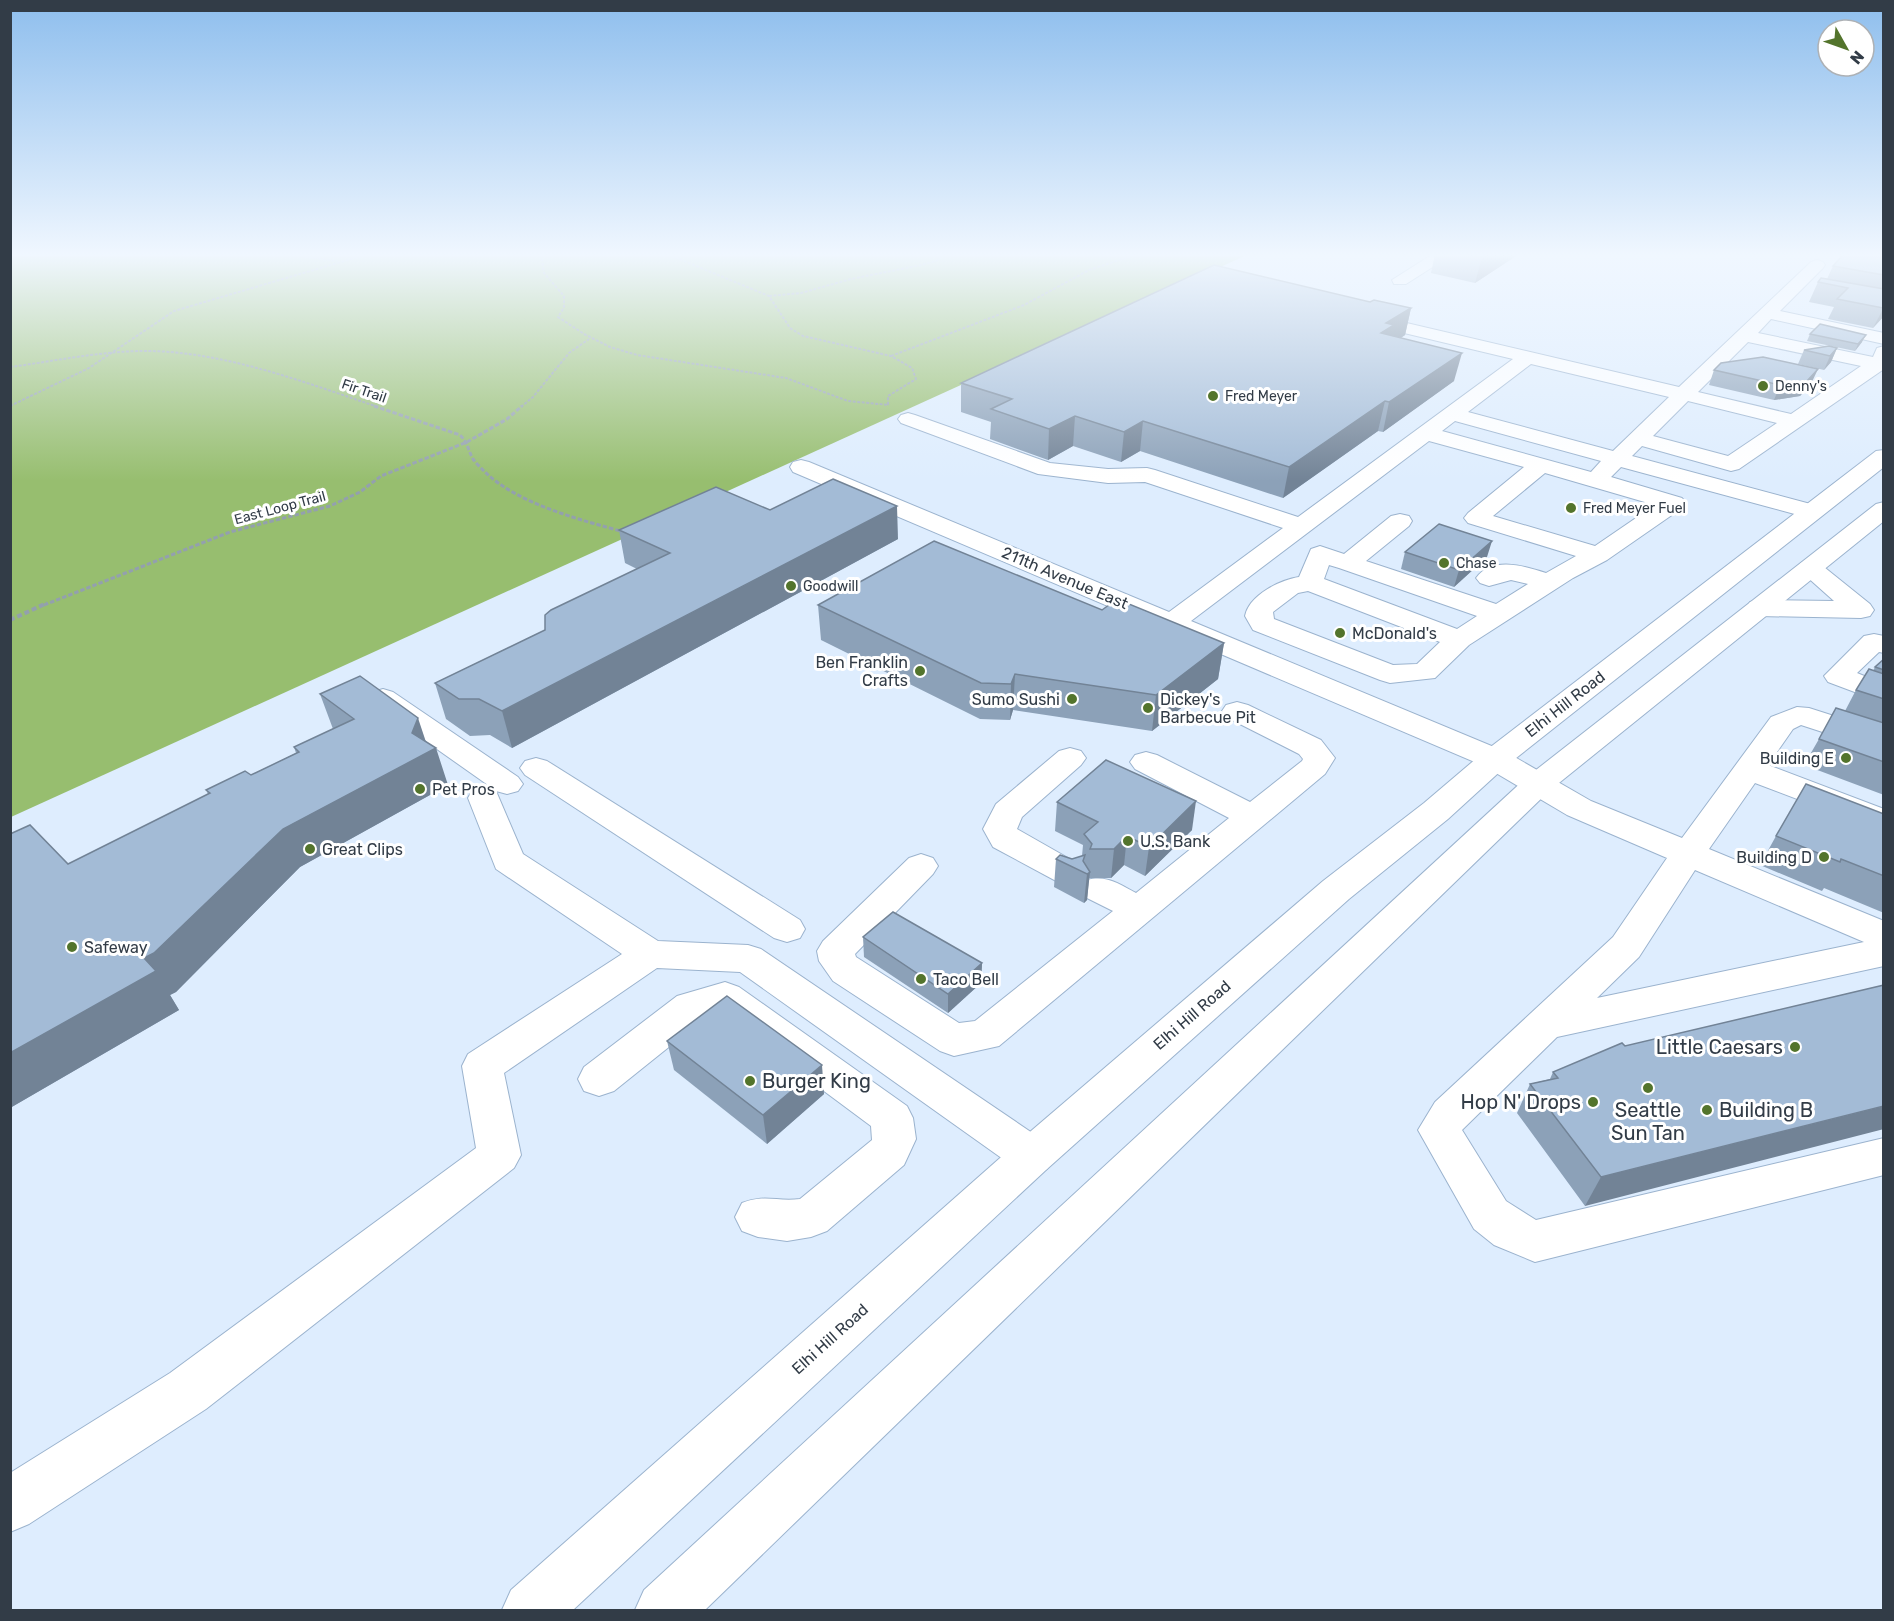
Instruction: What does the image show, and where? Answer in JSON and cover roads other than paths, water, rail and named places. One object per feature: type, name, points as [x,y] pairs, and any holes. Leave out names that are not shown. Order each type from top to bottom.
[{"type":"main road","points":[[1414,330],[1794,421]]},
{"type":"main road","points":[[1595,480],[1749,330]]},
{"type":"main road","points":[[1847,330],[1884,339]]},
{"type":"main road","points":[[1743,335],[1881,358]]},
{"type":"main road","points":[[1722,355],[1745,361]]},
{"type":"main road","points":[[1171,623],[1528,357]]},
{"type":"main road","points":[[1636,438],[1731,464],[1849,384],[1881,358]]},
{"type":"main road","points":[[1826,379],[1849,384]]},
{"type":"main road","points":[[903,414],[1046,469],[1108,476],[1147,475],[1291,533],[1320,554],[1348,563],[1477,588],[1499,614]]},
{"type":"main road","points":[[1452,414],[1810,512]]},
{"type":"main road","points":[[1426,433],[1674,502],[1598,555],[1459,639],[1425,672],[1390,674],[1263,624],[1259,616],[1260,609],[1290,586],[1310,583],[1459,639]]},
{"type":"main road","name":"Elhi Hill Road","points":[[531,1611],[1032,1156],[1336,890],[1436,811],[1495,759],[1884,456]]},
{"type":"main road","points":[[1541,465],[1476,518],[1598,555]]},
{"type":"main road","name":"211th Avenue East","points":[[801,467],[1495,759],[1579,808],[1884,936]]},
{"type":"main road","points":[[664,1611],[697,1592],[1538,784],[1884,509]]},
{"type":"main road","points":[[1348,563],[1401,521]]},
{"type":"main road","points":[[1310,583],[1320,554]]},
{"type":"main road","points":[[1810,568],[1872,614]]},
{"type":"main road","points":[[1477,588],[1498,571],[1511,571],[1549,583]]},
{"type":"main road","points":[[1759,608],[1872,614]]},
{"type":"main road","points":[[1884,645],[1874,642],[1838,676],[1884,694]]},
{"type":"main road","points":[[357,680],[496,791],[507,861],[650,954],[748,959],[1032,1156]]},
{"type":"main road","points":[[921,866],[836,951],[838,961],[846,971],[954,1040],[985,1035],[1314,767],[1319,758],[1310,747],[1237,711]]},
{"type":"main road","points":[[1884,743],[1809,717],[1797,716],[1782,723],[1688,854],[1626,947],[1450,1113],[1439,1130],[1490,1215],[1510,1230],[1535,1241],[1884,1156]]},
{"type":"main road","points":[[1070,758],[1008,812],[1000,829],[1005,839],[1139,910]]},
{"type":"main road","points":[[1146,762],[1252,817]]},
{"type":"main road","points":[[536,768],[787,929]]},
{"type":"main road","points":[[1749,769],[1884,821]]},
{"type":"main road","points":[[1545,1024],[1884,952]]},
{"type":"main road","points":[[10,1505],[188,1391],[499,1155],[482,1066],[650,954]]},
{"type":"main road","points":[[599,1079],[691,1007],[709,1000],[725,998],[892,1118],[894,1139],[889,1152],[811,1217],[787,1221],[758,1217]]},
{"type":"place","name":"Denny's","points":[[1763,386]]},
{"type":"place","name":"Fred Meyer","points":[[1213,396]]},
{"type":"place","name":"Fred Meyer Fuel","points":[[1571,508]]},
{"type":"place","name":"Chase","points":[[1444,563]]},
{"type":"place","name":"Goodwill","points":[[791,586]]},
{"type":"place","name":"McDonald's","points":[[1340,633]]},
{"type":"place","name":"Ben Franklin Crafts","points":[[920,671]]},
{"type":"place","name":"Sumo Sushi","points":[[1072,699]]},
{"type":"place","name":"Dickey's Barbecue Pit","points":[[1148,708]]},
{"type":"place","name":"Building E","points":[[1846,758]]},
{"type":"place","name":"Pet Pros","points":[[420,789]]},
{"type":"place","name":"U.S. Bank","points":[[1128,841]]},
{"type":"place","name":"Great Clips","points":[[310,849]]},
{"type":"place","name":"Building D","points":[[1824,857]]},
{"type":"place","name":"Safeway","points":[[72,947]]},
{"type":"place","name":"Taco Bell","points":[[921,979]]},
{"type":"place","name":"Little Caesars","points":[[1795,1047]]},
{"type":"place","name":"Burger King","points":[[750,1081]]},
{"type":"place","name":"Seattle Sun Tan","points":[[1648,1088]]},
{"type":"place","name":"Hop N' Drops","points":[[1593,1102]]},
{"type":"place","name":"Building B","points":[[1707,1110]]}]
